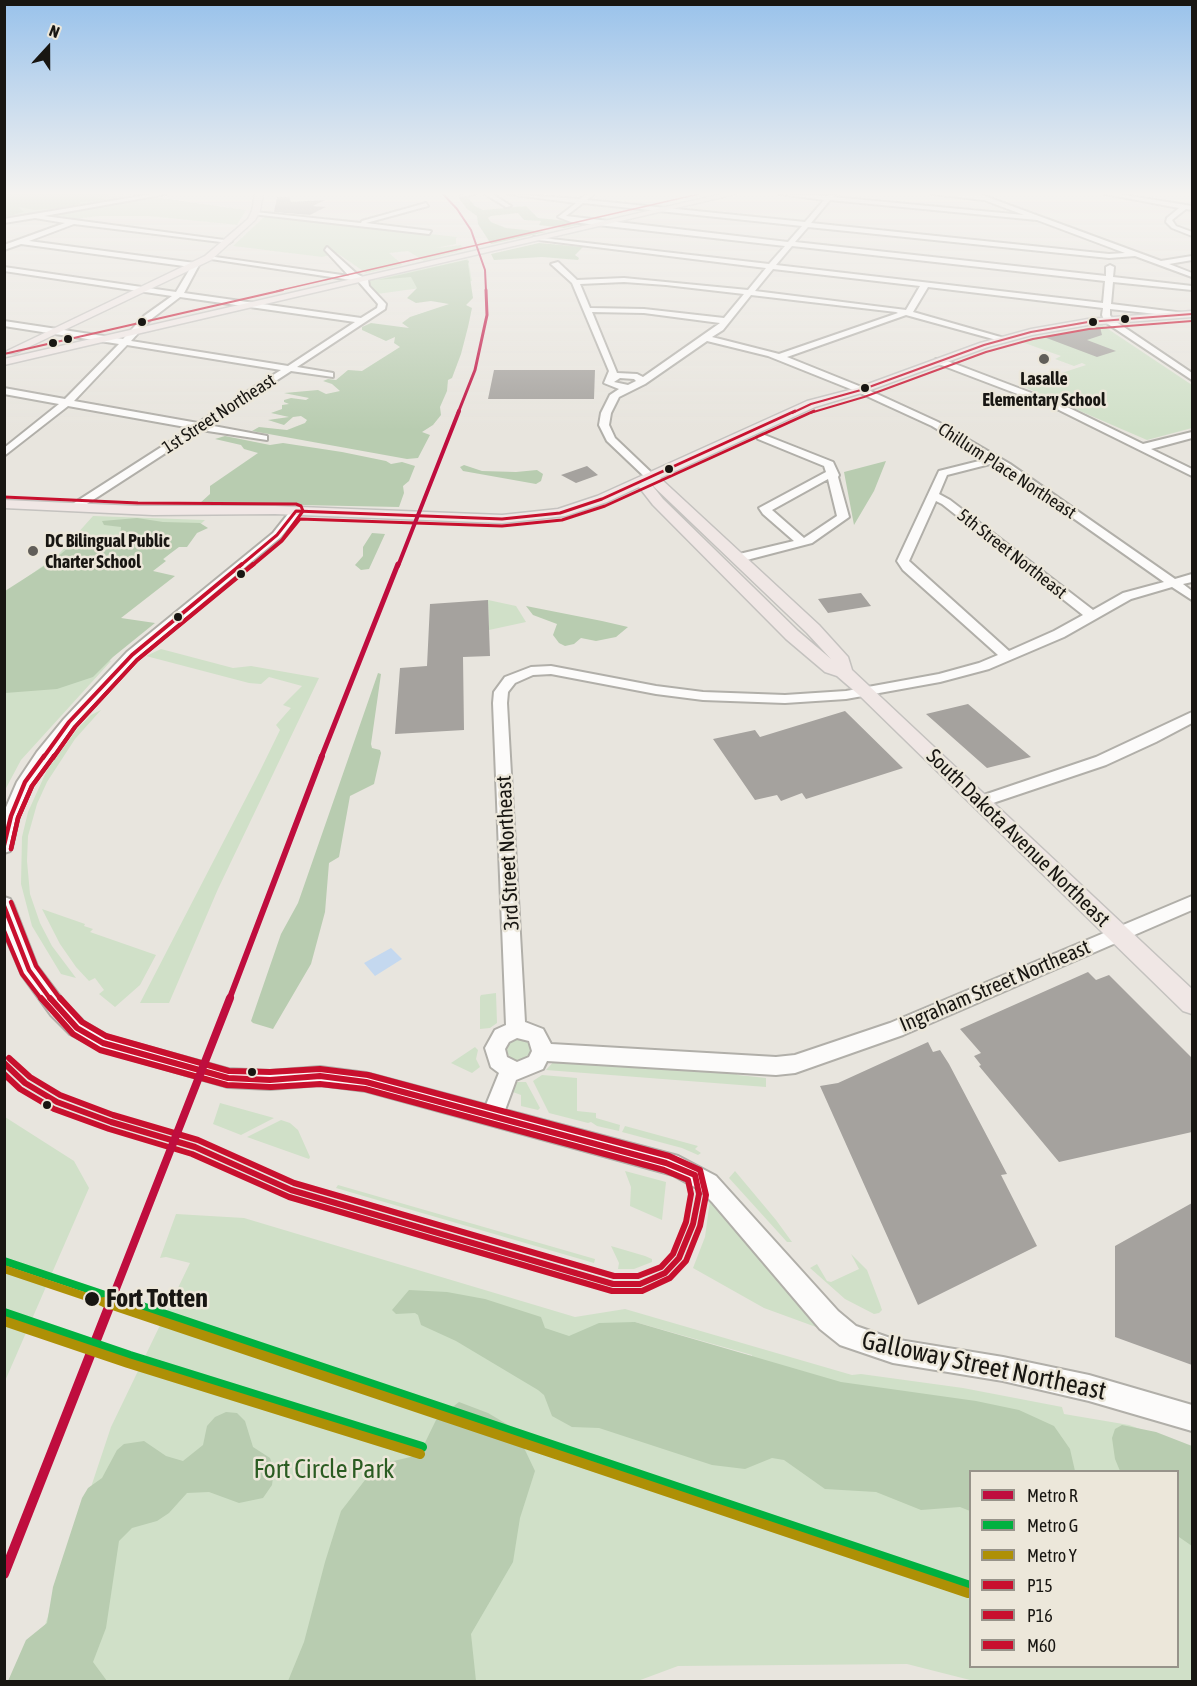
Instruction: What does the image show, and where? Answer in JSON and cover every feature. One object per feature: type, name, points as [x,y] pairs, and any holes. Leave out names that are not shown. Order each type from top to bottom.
[{"type":"main road","points":[[4,354],[178,273]]},
{"type":"main road","points":[[4,362],[400,273]]},
{"type":"main road","points":[[4,504],[138,510],[185,515],[293,515],[485,527],[562,523],[590,515],[812,404],[861,390],[1001,340],[1047,329],[1108,320],[1190,315]]},
{"type":"main road","points":[[21,347],[82,343]]},
{"type":"main road","points":[[650,483],[762,437],[861,390]]},
{"type":"main road","name":"South Dakota Avenue Northeast","points":[[650,483],[739,558],[813,629],[842,661],[843,672]]},
{"type":"main road","name":"South Dakota Avenue Northeast","points":[[650,483],[792,635],[831,668],[843,672],[865,691],[1192,1004]]},
{"type":"street","points":[[30,273],[363,321],[382,306],[351,273]]},
{"type":"street","points":[[4,453],[67,402],[153,314],[179,294],[191,273]]},
{"type":"street","points":[[298,273],[362,283]]},
{"type":"street","points":[[567,273],[575,282],[587,310],[611,378],[611,392],[594,425],[598,438],[650,483]]},
{"type":"street","points":[[650,483],[611,439],[604,425],[606,413],[615,395],[642,382],[706,338],[726,321],[766,273]]},
{"type":"street","points":[[820,273],[1190,315]]},
{"type":"street","points":[[1051,273],[1192,288]]},
{"type":"street","points":[[1109,273],[1108,320],[1192,377]]},
{"type":"street","points":[[575,282],[648,281],[908,312],[1001,340]]},
{"type":"street","points":[[779,357],[908,312],[913,308],[925,285]]},
{"type":"street","points":[[587,310],[644,311],[726,321]]},
{"type":"street","name":"1st Street Northeast","points":[[75,507],[363,321]]},
{"type":"street","points":[[4,323],[330,375]]},
{"type":"street","name":"Chillum Place Northeast","points":[[706,338],[779,357],[861,390],[935,424],[996,460],[1192,596]]},
{"type":"street","points":[[939,361],[1045,401],[1145,447],[1192,473]]},
{"type":"street","points":[[629,375],[642,382]]},
{"type":"street","points":[[611,378],[650,375]]},
{"type":"street","points":[[611,378],[629,388]]},
{"type":"street","points":[[4,391],[263,438]]},
{"type":"street","points":[[1145,447],[1192,435]]},
{"type":"street","points":[[739,558],[804,543],[843,517],[831,466],[762,437]]},
{"type":"street","points":[[996,460],[944,472],[904,555],[905,564],[1008,657]]},
{"type":"street","points":[[804,543],[765,508],[827,475],[834,476]]},
{"type":"street","name":"5th Street Northeast","points":[[932,495],[946,502],[1091,615]]},
{"type":"street","points":[[4,847],[11,816],[25,782],[69,722],[132,655],[277,535],[293,515]]},
{"type":"street","points":[[865,691],[940,678],[1008,657],[1059,634],[1127,596],[1192,578]]},
{"type":"street","name":"3rd Street Northeast","points":[[516,1030],[500,703],[501,692],[510,680],[531,671],[550,670],[674,693],[754,699],[814,698],[865,691]]},
{"type":"street","points":[[981,802],[1101,761],[1151,740],[1192,717]]},
{"type":"street","name":"Ingraham Street Northeast","points":[[542,1052],[776,1066],[795,1064],[896,1029],[1192,903]]},
{"type":"street","name":"Galloway Street Northeast","points":[[4,904],[29,970],[58,1009],[77,1028],[103,1043],[126,1052],[228,1078],[270,1080],[320,1076],[344,1078],[666,1162],[695,1175],[720,1194],[830,1320],[849,1336],[893,1351],[1003,1369],[1078,1385],[1192,1418]]},
{"type":"street","points":[[516,1030],[524,1030],[536,1035],[540,1040],[542,1052],[531,1067],[517,1071],[510,1070],[498,1061],[495,1048],[502,1036],[516,1030]]},
{"type":"street","points":[[492,1116],[510,1070]]},
{"type":"green space","points":[[405,273],[470,273],[472,281],[377,294],[367,281]]},
{"type":"green space","points":[[410,273],[469,273],[473,298],[466,305],[472,308],[461,354],[452,378],[448,380],[447,391],[440,407],[441,415],[433,425],[422,432],[430,435],[418,458],[407,459],[252,431],[259,427],[287,430],[305,423],[307,420],[301,416],[293,417],[284,425],[268,420],[289,417],[271,413],[282,409],[282,405],[289,404],[284,400],[309,398],[284,393],[318,390],[326,394],[340,391],[332,384],[323,381],[336,380],[348,370],[362,371],[400,347],[394,343],[395,337],[386,341],[362,330],[362,327],[371,323],[409,328],[402,323],[410,317],[449,304],[431,301],[416,303],[407,298],[417,288],[411,277],[377,280]]},
{"type":"green space","points":[[1102,325],[1192,385],[1192,428],[1147,440],[1022,386],[1086,365],[1082,363],[1074,366],[1055,359],[1061,356],[1019,341]]},
{"type":"green space","points":[[225,436],[270,445],[283,443],[342,452],[391,464],[402,462],[415,466],[409,481],[403,486],[404,493],[399,507],[200,503],[210,494],[210,486],[258,453],[244,449],[241,445],[215,439]]},
{"type":"green space","points":[[886,461],[874,491],[854,525],[844,472]]},
{"type":"green space","points":[[464,465],[482,471],[537,470],[543,474],[541,481],[536,484],[463,471],[460,467]]},
{"type":"green space","points":[[93,516],[205,520],[74,644],[111,661],[21,760],[5,790],[5,593],[58,555]]},
{"type":"green space","points":[[137,518],[163,522],[200,523],[208,528],[197,533],[187,547],[179,547],[163,559],[166,561],[153,571],[175,576],[121,618],[155,623],[113,657],[93,677],[57,689],[5,693],[5,591],[55,559],[74,543],[90,544],[120,538],[121,527],[104,525],[102,521]]},
{"type":"green space","points":[[372,533],[385,534],[369,569],[361,570],[355,565],[363,556],[363,547]]},
{"type":"green space","points":[[488,600],[516,606],[526,622],[489,630]]},
{"type":"green space","points":[[526,606],[628,627],[616,637],[596,641],[581,638],[574,644],[565,646],[559,643],[553,635],[557,624],[533,615]]},
{"type":"green space","points":[[161,649],[233,668],[251,666],[319,678],[218,889],[169,1003],[140,1003],[259,773],[280,730],[276,725],[291,708],[283,705],[302,686],[269,677],[261,684],[249,683],[146,656]]},
{"type":"green space","points":[[378,673],[381,674],[371,744],[372,748],[380,750],[381,753],[374,784],[350,796],[339,857],[329,863],[325,912],[311,964],[273,1029],[253,1023],[251,1021],[281,934],[298,903]]},
{"type":"green space","points":[[101,710],[75,739],[47,782],[37,804],[28,836],[27,861],[30,894],[40,923],[52,946],[76,978],[61,974],[32,926],[21,884],[22,837],[28,812],[47,770],[78,728],[91,715]]},
{"type":"green space","points":[[42,909],[85,924],[84,926],[93,929],[90,932],[156,955],[140,985],[115,1007],[99,994],[104,990],[95,978],[89,981],[76,967],[60,944]]},
{"type":"green space","points":[[496,993],[497,1023],[490,1028],[480,1029],[480,997]]},
{"type":"green space","points":[[519,1037],[527,1041],[531,1049],[527,1057],[519,1061],[511,1057],[507,1049],[511,1041]]},
{"type":"green space","points":[[475,1047],[478,1050],[476,1059],[480,1067],[472,1073],[451,1063]]},
{"type":"green space","points":[[555,1060],[732,1071],[738,1075],[766,1078],[766,1087],[546,1070]]},
{"type":"green space","points":[[542,1075],[577,1078],[577,1111],[596,1113],[596,1118],[620,1125],[619,1131],[549,1113],[533,1081]]},
{"type":"green space","points":[[517,1082],[526,1082],[540,1108],[538,1110],[521,1106],[521,1095],[513,1092]]},
{"type":"green space","points":[[220,1103],[274,1118],[241,1135],[213,1124]]},
{"type":"green space","points":[[5,1117],[74,1161],[89,1188],[5,1381]]},
{"type":"green space","points":[[281,1120],[290,1123],[298,1130],[309,1159],[247,1137]]},
{"type":"green space","points":[[625,1126],[698,1146],[695,1149],[701,1153],[698,1155],[682,1148],[622,1132]]},
{"type":"green space","points":[[625,1171],[666,1182],[662,1220],[630,1206],[631,1187]]},
{"type":"green space","points":[[735,1171],[792,1242],[787,1242],[729,1178]]},
{"type":"green space","points":[[338,1185],[595,1259],[594,1263],[336,1188]]},
{"type":"green space","points":[[710,1200],[715,1201],[820,1325],[816,1327],[764,1308],[693,1268],[705,1237]]},
{"type":"green space","name":"Fort Circle Park","points":[[176,1214],[244,1218],[575,1317],[625,1309],[852,1375],[861,1374],[963,1388],[1062,1407],[1064,1414],[1129,1425],[1192,1448],[1192,1681],[974,1681],[907,1664],[678,1666],[635,1682],[26,1682],[111,1427],[190,1263],[166,1257],[160,1258]],"holes":[[[635,1322],[752,1356],[625,1326]]]},
{"type":"green space","points":[[611,1246],[645,1256],[652,1259],[652,1262],[634,1269],[618,1269],[619,1263]]},
{"type":"green space","points":[[851,1254],[867,1270],[882,1310],[879,1313],[874,1314],[845,1299],[810,1268],[817,1264],[827,1281],[831,1282],[859,1269]]},
{"type":"green space","points":[[409,1290],[447,1292],[485,1299],[541,1317],[545,1328],[569,1336],[599,1323],[635,1322],[841,1382],[976,1401],[1019,1410],[1054,1426],[1070,1449],[1075,1470],[969,1470],[969,1511],[960,1507],[921,1510],[876,1492],[825,1489],[784,1460],[772,1458],[745,1469],[712,1465],[599,1428],[572,1427],[552,1416],[544,1395],[538,1390],[456,1341],[421,1325],[415,1313],[396,1314],[392,1310]]},
{"type":"green space","points":[[459,1402],[488,1413],[515,1429],[535,1471],[520,1518],[513,1562],[471,1634],[476,1681],[288,1681],[304,1642],[341,1511],[365,1480],[385,1463],[419,1455],[436,1420]]},
{"type":"green space","points":[[226,1412],[237,1413],[245,1421],[253,1447],[270,1458],[274,1470],[272,1485],[263,1498],[239,1503],[209,1492],[187,1493],[169,1513],[157,1521],[132,1528],[119,1541],[106,1628],[93,1662],[107,1681],[8,1681],[26,1640],[47,1623],[53,1587],[82,1498],[88,1488],[102,1478],[117,1450],[124,1444],[144,1441],[166,1456],[183,1461],[203,1445],[207,1426],[215,1417]]},
{"type":"green space","points":[[1122,1425],[1156,1432],[1192,1446],[1192,1546],[1179,1537],[1179,1470],[1120,1470],[1115,1459],[1112,1438],[1115,1429]]},
{"type":"water","points":[[391,948],[402,959],[375,976],[364,963]]},
{"type":"building","points":[[1100,327],[1102,335],[1087,340],[1116,351],[1097,357],[1044,337]]},
{"type":"building","points":[[494,370],[595,370],[594,399],[488,399]]},
{"type":"building","points":[[587,466],[598,475],[576,483],[561,475]]},
{"type":"building","points":[[861,593],[871,606],[828,613],[818,599]]},
{"type":"building","points":[[488,600],[490,656],[463,657],[464,730],[395,734],[400,668],[427,666],[430,604]]},
{"type":"building","points":[[968,704],[1031,757],[987,768],[926,714]]},
{"type":"building","points":[[845,711],[903,768],[806,799],[802,793],[781,801],[777,795],[755,800],[713,739],[755,730],[760,737]]},
{"type":"building","points":[[1088,972],[1096,980],[1109,975],[1192,1058],[1192,1132],[1059,1162],[979,1066],[981,1065],[974,1056],[981,1053],[960,1029]]},
{"type":"building","points":[[928,1042],[933,1052],[940,1050],[949,1064],[1007,1174],[1001,1175],[1037,1246],[918,1305],[820,1086],[838,1083]]},
{"type":"building","points":[[1192,1203],[1192,1365],[1115,1337],[1115,1246]]},
{"type":"metro line","name":"R","points":[[4,1574],[219,1027],[307,794],[475,370],[487,315],[485,273]]},
{"type":"metro line","name":"G","points":[[4,1261],[969,1586]]},
{"type":"metro line","name":"Y","points":[[4,1269],[968,1593]]},
{"type":"metro line","name":"G","points":[[4,1313],[130,1356],[422,1447]]},
{"type":"metro line","name":"Y","points":[[4,1321],[128,1363],[420,1454]]},
{"type":"transit line","name":"M60","points":[[4,354],[357,273]]},
{"type":"transit line","name":"P15","points":[[4,845],[11,816],[25,782],[69,722],[132,655],[277,535],[296,511],[502,519],[560,513],[602,499],[811,404],[861,390],[984,345],[1031,332],[1088,322],[1192,314]]},
{"type":"transit line","name":"P16","points":[[11,849],[18,818],[32,786],[75,727],[137,660],[282,541],[300,519],[502,526],[562,520],[605,506],[814,411],[864,397],[986,352],[1033,339],[1089,329],[1192,321]]},
{"type":"transit line","name":"M60","points":[[4,497],[138,503],[296,504],[301,506],[303,511],[282,540],[137,660],[75,727],[32,786],[18,818],[11,849]]},
{"type":"transit line","name":"M60","points":[[4,1074],[20,1089],[54,1109],[109,1129],[192,1154],[289,1197],[612,1291],[642,1291],[670,1278],[686,1261],[700,1226],[706,1195],[700,1170],[669,1156],[368,1075],[320,1069],[270,1072],[229,1071],[106,1036],[82,1022],[64,1004],[36,966],[11,902]]},
{"type":"transit line","name":"P15","points":[[4,906],[29,970],[58,1009],[77,1028],[103,1043],[228,1078],[270,1080],[320,1076],[366,1082],[666,1163],[695,1175],[699,1194],[693,1224],[679,1258],[665,1273],[640,1284],[613,1284],[291,1190],[195,1147],[111,1122],[57,1102],[25,1083],[4,1063]]},
{"type":"transit line","name":"P16","points":[[4,931],[22,974],[52,1013],[73,1034],[100,1050],[227,1085],[271,1087],[320,1084],[365,1089],[664,1170],[688,1180],[691,1194],[686,1222],[673,1254],[661,1267],[638,1276],[614,1276],[294,1183],[198,1140],[113,1115],[60,1095],[30,1077],[9,1058]]},
{"type":"place","name":"Lasalle Elementary School","points":[[1044,359]]},
{"type":"place","name":"DC Bilingual Public Charter School","points":[[33,551]]},
{"type":"place","name":"Fort Totten","points":[[92,1299]]}]
